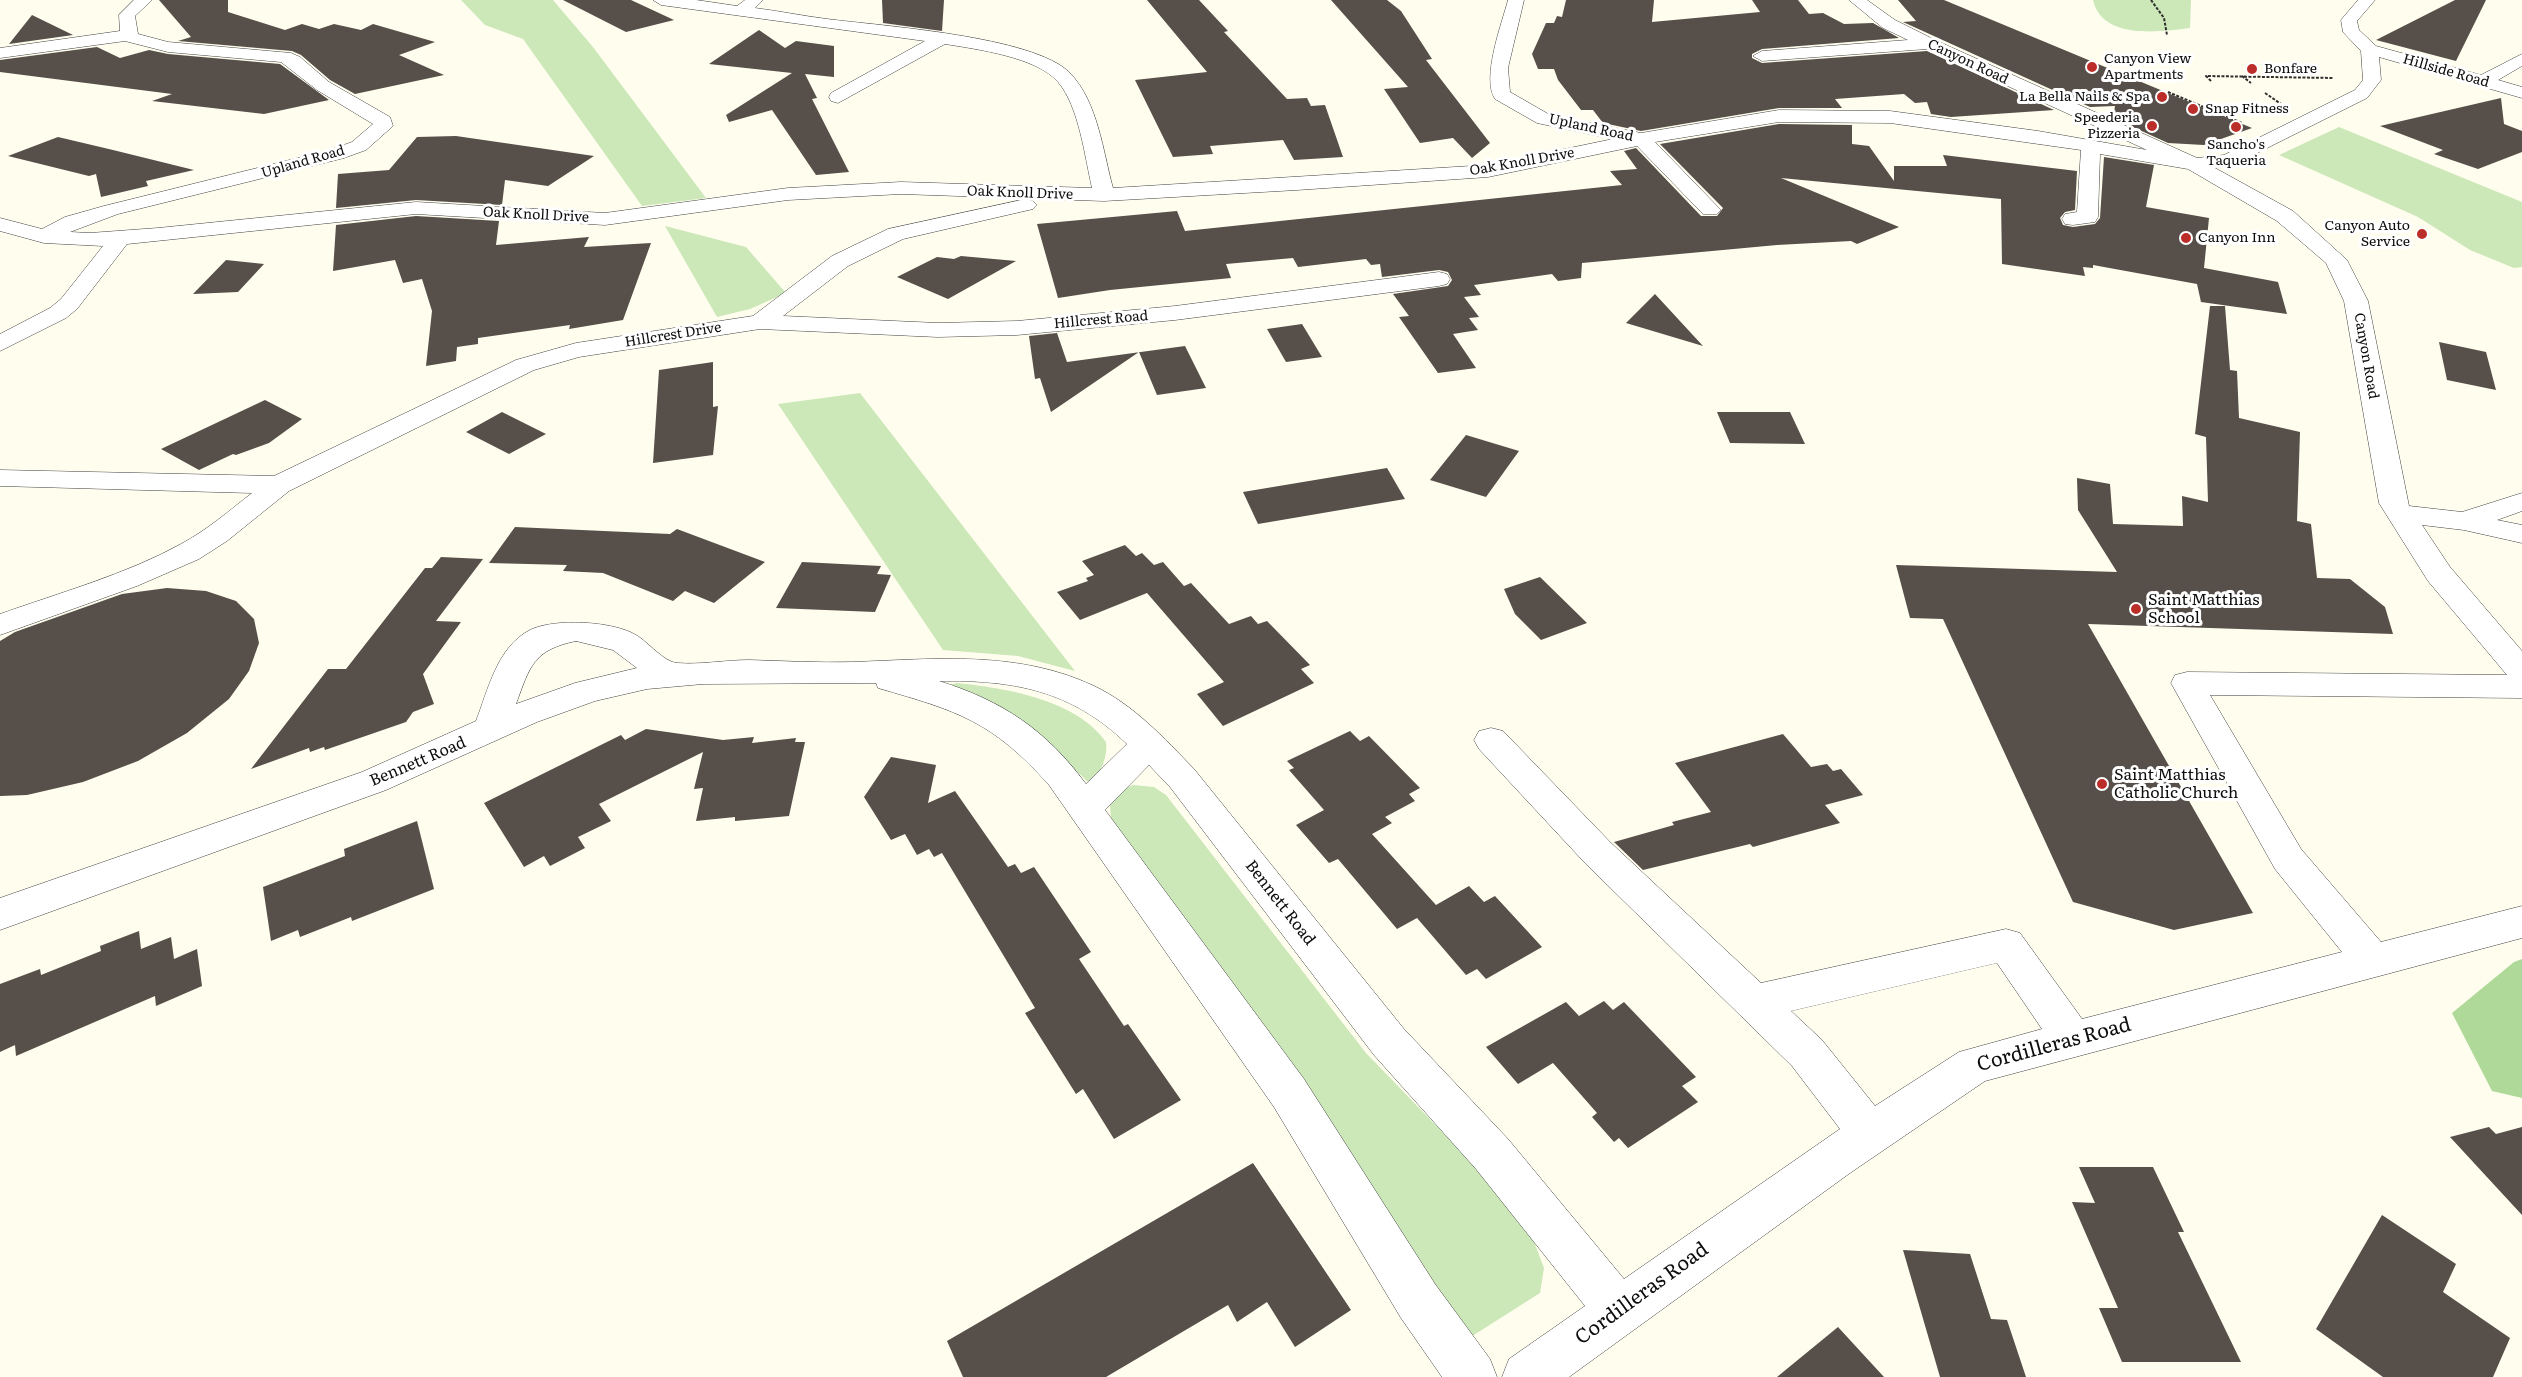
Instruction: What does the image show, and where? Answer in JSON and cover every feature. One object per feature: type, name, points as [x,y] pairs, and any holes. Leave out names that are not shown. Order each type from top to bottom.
[{"type":"street","points":[[0,53],[129,35],[127,15],[144,0]]},
{"type":"street","points":[[662,0],[942,39],[1013,53],[1053,68],[1064,77],[1081,110],[1104,195]]},
{"type":"street","points":[[740,11],[755,0]]},
{"type":"street","name":"Upland Road","points":[[1516,0],[1499,68],[1501,95],[1544,119],[1641,139]]},
{"type":"street","name":"Canyon Road","points":[[1857,0],[1889,24],[1929,44],[2194,164],[2285,216],[2336,260],[2356,301],[2393,503],[2439,573],[2522,672]]},
{"type":"street","points":[[2367,0],[2349,20],[2351,32],[2370,50]]},
{"type":"street","name":"Upland Road","points":[[44,236],[73,222],[111,210],[337,154],[359,146],[383,126],[383,121],[323,86],[294,61],[285,57],[181,49],[147,44],[129,35]]},
{"type":"street","points":[[838,97],[942,39]]},
{"type":"street","points":[[1762,56],[1929,44]]},
{"type":"street","name":"Oak Knoll Drive","points":[[0,224],[44,236],[90,240],[416,208],[604,219],[788,194],[901,188],[1066,196],[1104,195],[1488,171],[1641,139],[1779,116],[1890,117],[2038,137],[2194,164],[2228,160],[2361,94],[2372,80],[2370,50]]},
{"type":"street","name":"Hillside Road","points":[[2370,50],[2522,93]]},
{"type":"street","points":[[2483,81],[2522,59]]},
{"type":"street","name":"Oak Knoll Drive","points":[[2038,137],[2083,131],[2081,113]]},
{"type":"street","points":[[1641,139],[1710,210]]},
{"type":"street","points":[[2073,219],[2087,218],[2091,146]]},
{"type":"street","name":"Hillcrest Drive","points":[[279,485],[525,365],[549,356],[760,322],[840,261],[896,234],[1066,196]]},
{"type":"street","points":[[0,344],[58,313],[69,304],[120,238]]},
{"type":"street","name":"Hillcrest Road","points":[[760,322],[938,330],[1017,328],[1175,313],[1439,279]]},
{"type":"street","points":[[0,478],[279,485]]},
{"type":"street","points":[[0,625],[126,579],[189,552],[217,535],[279,485]]},
{"type":"street","points":[[2464,521],[2522,502]]},
{"type":"street","points":[[2400,514],[2464,521],[2522,534]]},
{"type":"street","points":[[490,730],[515,662],[541,638],[576,631],[623,641],[667,674]]},
{"type":"street","name":"Bennett Road","points":[[0,915],[374,781],[567,698],[618,683],[667,674],[731,670],[846,673],[950,668],[997,671],[1039,679],[1081,693],[1116,714],[1149,743],[1182,778],[1389,1042],[1492,1154],[1620,1310]]},
{"type":"street","name":"Bennett Road","points":[[846,673],[895,681],[944,694],[985,713],[1026,739],[1061,776],[1289,1093],[1418,1302],[1472,1377]]},
{"type":"street","points":[[2373,961],[2288,859],[2187,682],[2522,687]]},
{"type":"street","points":[[1491,740],[1598,853],[1807,1053],[1870,1134]]},
{"type":"street","points":[[1085,808],[1149,743]]},
{"type":"street","name":"Cordilleras Road","points":[[1527,1377],[1870,1134],[1974,1065],[2522,922]]},
{"type":"street","points":[[1753,1002],[2006,945],[2073,1039]]},
{"type":"path","points":[[2151,0],[2164,18],[2167,34]]},
{"type":"path","points":[[2211,81],[2206,76],[2332,77],[2339,82]]},
{"type":"path","points":[[2242,76],[2252,83]]},
{"type":"path","points":[[2168,92],[2244,124]]},
{"type":"path","points":[[2265,93],[2275,100]]},
{"type":"green space","points":[[461,0],[553,0],[593,47],[706,198],[642,206],[523,39],[485,25]]},
{"type":"green space","points":[[2093,0],[2191,0],[2190,28],[2133,31],[2119,27],[2108,22],[2098,13]]},
{"type":"green space","points":[[2339,127],[2522,202],[2522,267],[2514,268],[2470,250],[2418,217],[2279,155]]},
{"type":"green space","points":[[665,226],[746,247],[786,293],[750,309],[717,317]]},
{"type":"green space","points":[[860,393],[1075,671],[1018,656],[943,650],[778,404]]},
{"type":"green space","points":[[957,683],[996,688],[1038,698],[1077,715],[1093,727],[1106,742],[1105,759],[1100,771],[1088,782],[1038,734],[993,702],[949,685]]},
{"type":"green space","points":[[1133,785],[1154,787],[1166,795],[1366,1053],[1481,1172],[1533,1239],[1544,1268],[1540,1293],[1466,1340],[1111,821],[1110,804],[1126,788]]},
{"type":"green space","points":[[2522,959],[2522,1098],[2492,1091],[2452,1013],[2514,962]]},
{"type":"building","points":[[159,0],[228,0],[228,12],[285,30],[302,24],[319,29],[334,24],[361,30],[373,24],[435,42],[399,55],[444,75],[355,94],[330,80],[301,55],[292,51],[178,41],[191,37]]},
{"type":"building","points":[[563,0],[631,0],[674,20],[626,32]]},
{"type":"building","points":[[882,0],[944,0],[942,31],[883,23]]},
{"type":"building","points":[[1147,0],[1199,0],[1228,31],[1224,32],[1287,99],[1307,98],[1311,106],[1325,105],[1343,157],[1294,160],[1283,140],[1210,146],[1213,154],[1173,157],[1135,80],[1207,72]]},
{"type":"building","points":[[1331,0],[1387,0],[1401,11],[1432,59],[1426,60],[1490,143],[1472,158],[1453,138],[1420,143],[1384,89],[1408,87]]},
{"type":"building","points":[[1566,0],[1654,0],[1652,22],[1760,12],[1752,0],[1798,0],[1809,14],[1823,13],[1844,24],[1873,23],[1899,38],[1762,49],[1752,54],[1752,58],[1762,63],[1927,51],[2054,110],[1951,117],[1931,114],[1927,102],[1915,103],[1904,94],[1835,99],[1842,108],[1779,108],[1641,131],[1603,123],[1593,110],[1581,110],[1558,80],[1554,69],[1538,69],[1532,54],[1546,23],[1554,23],[1557,16],[1562,17]]},
{"type":"building","points":[[1898,0],[1944,0],[2252,128],[2204,145],[2168,143],[2113,118],[2115,106],[2090,107],[1903,22],[1916,21]]},
{"type":"building","points":[[2455,0],[2486,0],[2456,61],[2376,40]]},
{"type":"building","points":[[32,15],[73,35],[9,44]]},
{"type":"building","points":[[759,30],[785,48],[796,41],[834,46],[834,77],[805,74],[817,98],[812,99],[849,172],[816,175],[772,110],[729,122],[726,115],[792,73],[709,64]]},
{"type":"building","points":[[97,47],[120,58],[149,50],[168,54],[280,64],[329,100],[264,114],[152,101],[172,94],[0,72],[0,60]]},
{"type":"building","points":[[2501,98],[2504,124],[2522,131],[2522,152],[2478,169],[2434,154],[2443,150],[2380,126]]},
{"type":"building","points":[[1779,124],[1852,125],[1852,144],[1869,146],[1894,181],[1894,166],[1947,166],[1943,155],[2077,171],[2075,210],[2065,212],[2060,218],[2063,225],[2073,227],[2095,224],[2100,218],[2104,157],[2154,165],[2146,207],[2209,218],[2204,268],[2278,282],[2287,314],[2201,302],[2197,284],[2093,265],[2093,268],[2083,267],[2085,276],[2002,264],[2001,199],[1781,178],[1899,227],[1857,244],[1851,241],[1777,245],[1582,263],[1581,278],[1558,281],[1552,274],[1474,285],[1481,295],[1464,297],[1479,317],[1469,318],[1478,330],[1453,334],[1476,368],[1438,373],[1399,317],[1409,316],[1393,294],[1448,286],[1452,280],[1448,272],[1439,270],[1382,277],[1380,264],[1371,265],[1366,259],[1298,267],[1293,258],[1226,264],[1231,278],[1110,290],[1058,298],[1037,224],[1177,211],[1185,231],[1622,185],[1610,171],[1637,169],[1624,151],[1636,148],[1701,216],[1717,216],[1723,208],[1660,144]]},
{"type":"building","points":[[456,136],[594,156],[548,186],[505,180],[502,205],[416,200],[336,208],[338,174],[389,170],[417,137]]},
{"type":"building","points":[[58,137],[194,170],[146,181],[148,186],[101,197],[96,174],[89,176],[8,156]]},
{"type":"building","points":[[416,216],[499,221],[496,245],[589,237],[584,247],[651,243],[623,320],[569,329],[570,325],[478,338],[478,344],[457,347],[456,361],[426,366],[432,311],[422,279],[403,283],[395,260],[333,271],[336,225]]},
{"type":"building","points":[[961,256],[1016,261],[948,299],[897,277],[937,257],[954,259]]},
{"type":"building","points":[[226,260],[264,264],[238,292],[193,294]]},
{"type":"building","points":[[1655,294],[1703,346],[1626,323]]},
{"type":"building","points":[[2210,306],[2225,306],[2230,370],[2237,371],[2239,418],[2300,432],[2297,521],[2311,524],[2317,578],[2350,579],[2385,607],[2393,634],[2088,624],[2253,913],[2174,930],[2073,902],[1943,619],[1910,618],[1896,565],[2117,572],[2078,510],[2077,478],[2110,484],[2113,524],[2183,526],[2182,496],[2208,502],[2206,437],[2195,434]]},
{"type":"building","points":[[1302,324],[1322,357],[1286,362],[1267,329]]},
{"type":"building","points":[[1057,333],[1067,362],[1139,352],[1051,412],[1040,378],[1035,379],[1029,336]]},
{"type":"building","points":[[2439,342],[2486,352],[2496,390],[2447,380]]},
{"type":"building","points":[[1185,346],[1206,388],[1157,395],[1139,352]]},
{"type":"building","points":[[713,362],[713,407],[718,406],[713,455],[653,463],[659,370]]},
{"type":"building","points":[[265,400],[302,419],[269,443],[236,455],[233,454],[199,470],[161,449]]},
{"type":"building","points":[[502,412],[546,434],[509,454],[466,432]]},
{"type":"building","points":[[1717,412],[1790,412],[1805,444],[1730,443]]},
{"type":"building","points":[[1466,435],[1519,451],[1486,497],[1430,480]]},
{"type":"building","points":[[1387,468],[1405,499],[1258,524],[1243,492]]},
{"type":"building","points":[[515,527],[670,534],[677,529],[765,562],[714,603],[685,591],[673,601],[603,573],[563,571],[567,565],[489,563]]},
{"type":"building","points":[[1125,545],[1136,556],[1142,553],[1154,565],[1163,562],[1184,586],[1191,583],[1229,624],[1251,616],[1258,624],[1267,621],[1310,665],[1301,669],[1314,683],[1223,726],[1197,694],[1224,682],[1147,593],[1080,620],[1057,592],[1088,581],[1086,578],[1094,575],[1082,561]]},
{"type":"building","points":[[441,557],[483,559],[436,621],[461,622],[423,674],[434,704],[413,712],[406,722],[325,750],[324,747],[310,752],[309,748],[251,769],[328,669],[346,669],[425,568],[432,568]]},
{"type":"building","points":[[802,562],[881,566],[877,574],[891,575],[875,612],[776,608]]},
{"type":"building","points":[[1540,577],[1587,623],[1541,640],[1515,614],[1504,589]]},
{"type":"building","points":[[167,588],[206,591],[236,601],[254,619],[259,643],[249,671],[229,699],[187,733],[138,761],[83,782],[27,795],[0,796],[0,641],[15,632],[122,594]]},
{"type":"building","points":[[646,729],[723,740],[754,737],[752,743],[796,738],[795,742],[805,742],[789,816],[735,821],[735,817],[696,821],[703,788],[694,789],[703,752],[599,804],[611,821],[578,837],[585,848],[550,866],[544,856],[524,867],[484,803],[621,735],[625,740]]},
{"type":"building","points":[[1350,731],[1360,741],[1369,736],[1420,788],[1409,794],[1415,801],[1385,817],[1392,823],[1372,834],[1436,905],[1469,886],[1484,902],[1495,896],[1542,947],[1486,979],[1477,969],[1466,975],[1417,918],[1397,929],[1338,859],[1329,863],[1296,825],[1324,810],[1289,770],[1294,768],[1287,761]]},
{"type":"building","points":[[1783,734],[1811,767],[1827,764],[1833,771],[1841,769],[1863,795],[1825,805],[1840,823],[1753,847],[1750,844],[1643,870],[1614,842],[1674,825],[1672,822],[1711,812],[1675,763]]},
{"type":"building","points":[[891,757],[936,765],[928,803],[955,791],[1008,867],[1015,864],[1021,873],[1034,867],[1091,952],[1079,959],[1124,1026],[1128,1024],[1181,1100],[1114,1139],[1083,1089],[1076,1094],[1025,1013],[1035,1008],[942,853],[934,857],[929,849],[917,855],[905,834],[891,840],[864,797]]},
{"type":"building","points":[[417,821],[434,889],[352,921],[351,917],[300,937],[298,930],[271,941],[263,887],[345,856],[344,849]]},
{"type":"building","points":[[139,931],[141,949],[171,937],[174,959],[197,949],[202,986],[156,1006],[155,996],[16,1056],[15,1045],[0,1052],[0,984],[40,969],[41,975],[101,951],[100,946]]},
{"type":"building","points":[[1604,1001],[1613,1010],[1624,1002],[1696,1077],[1682,1086],[1698,1102],[1628,1148],[1619,1138],[1614,1142],[1592,1117],[1597,1113],[1553,1063],[1518,1084],[1486,1047],[1566,1002],[1579,1016]]},
{"type":"building","points":[[2489,1127],[2496,1134],[2522,1127],[2522,1215],[2450,1137]]},
{"type":"building","points":[[1253,1163],[1351,1310],[1295,1347],[1267,1302],[1237,1322],[1228,1305],[1106,1377],[963,1377],[947,1341]]},
{"type":"building","points":[[2079,1167],[2153,1167],[2184,1232],[2178,1232],[2241,1362],[2122,1362],[2099,1308],[2118,1308],[2072,1202],[2095,1203]]},
{"type":"building","points":[[2382,1215],[2456,1264],[2443,1292],[2510,1338],[2493,1377],[2383,1377],[2316,1329]]},
{"type":"building","points":[[1903,1250],[1970,1254],[1991,1319],[2007,1320],[2026,1377],[1940,1377]]},
{"type":"building","points":[[1838,1327],[1884,1377],[1777,1377]]},
{"type":"place","name":"Canyon View Apartments","points":[[2092,67]]},
{"type":"place","name":"Bonfare","points":[[2252,69]]},
{"type":"place","name":"La Bella Nails & Spa","points":[[2162,97]]},
{"type":"place","name":"Snap Fitness","points":[[2193,109]]},
{"type":"place","name":"Speederia Pizzeria","points":[[2152,126]]},
{"type":"place","name":"Sancho's Taqueria","points":[[2236,127]]},
{"type":"place","name":"Canyon Auto Service","points":[[2422,234]]},
{"type":"place","name":"Canyon Inn","points":[[2186,238]]},
{"type":"place","name":"Saint Matthias School","points":[[2136,609]]},
{"type":"place","name":"Saint Matthias Catholic Church","points":[[2102,784]]}]
